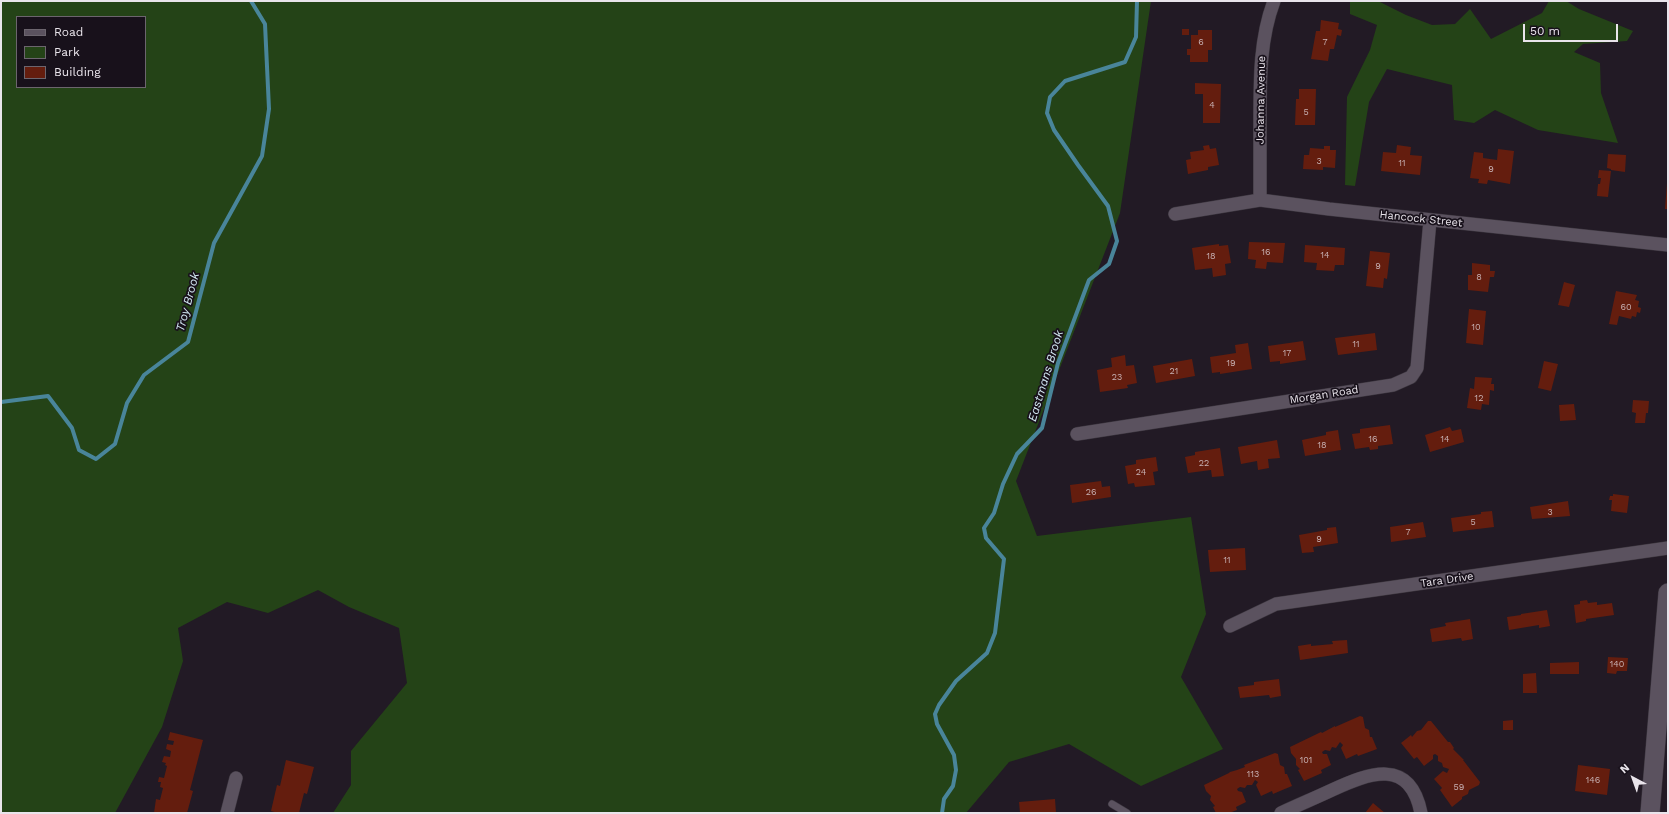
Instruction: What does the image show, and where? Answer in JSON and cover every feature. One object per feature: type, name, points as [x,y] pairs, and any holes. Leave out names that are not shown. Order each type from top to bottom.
[{"type":"street","name":"Johanna Avenue","points":[[1260,200],[1260,91],[1263,43],[1269,15],[1274,1]]},
{"type":"street","name":"Hancock Street","points":[[1175,214],[1260,200],[1329,209],[1668,245]]},
{"type":"street","name":"Morgan Road","points":[[1077,434],[1393,385],[1411,378],[1417,368],[1430,220]]},
{"type":"street","name":"Tara Drive","points":[[1230,626],[1276,604],[1668,548]]},
{"type":"street","points":[[1650,813],[1653,795],[1668,593]]},
{"type":"street","points":[[1291,811],[1360,778],[1378,774],[1395,776],[1409,786],[1415,794],[1421,813]]},
{"type":"street","points":[[227,813],[236,778]]},
{"type":"lane","points":[[1112,804],[1127,813]]},
{"type":"green space","points":[[1,1],[1151,1],[1120,213],[1016,481],[1037,536],[1191,517],[1206,614],[1181,677],[1223,749],[1141,786],[1069,744],[1009,762],[966,813],[333,813],[351,785],[351,751],[407,683],[399,628],[349,607],[318,590],[268,613],[227,602],[178,628],[183,661],[162,727],[115,813],[1,813]]},
{"type":"green space","points":[[1350,1],[1378,1],[1406,15],[1432,25],[1455,24],[1470,9],[1491,39],[1542,13],[1549,1],[1566,1],[1579,9],[1633,31],[1627,41],[1583,44],[1574,52],[1600,63],[1601,93],[1618,143],[1538,130],[1495,110],[1474,123],[1454,120],[1452,85],[1387,69],[1369,102],[1355,186],[1345,185],[1347,97],[1370,50],[1377,25],[1350,14]]},
{"type":"building","points":[[1321,20],[1339,23],[1338,29],[1342,30],[1341,36],[1337,35],[1334,49],[1330,49],[1328,61],[1311,59],[1316,31],[1320,31]]},
{"type":"building","points":[[1182,29],[1189,29],[1189,35],[1182,35]]},
{"type":"building","points":[[1198,30],[1212,30],[1212,50],[1208,50],[1208,62],[1190,62],[1190,55],[1187,55],[1187,49],[1191,49],[1191,35],[1198,35]]},
{"type":"building","points":[[1195,83],[1221,84],[1220,123],[1203,123],[1203,94],[1195,94]]},
{"type":"building","points":[[1299,89],[1316,89],[1315,125],[1295,125],[1296,99],[1299,99]]},
{"type":"building","points":[[1209,145],[1210,149],[1216,148],[1219,165],[1208,167],[1208,170],[1188,174],[1186,160],[1191,159],[1190,152],[1204,150],[1203,146]]},
{"type":"building","points":[[1397,145],[1411,147],[1410,155],[1422,156],[1420,175],[1381,171],[1383,152],[1396,153]]},
{"type":"building","points":[[1324,146],[1330,146],[1330,150],[1336,150],[1335,168],[1323,167],[1323,170],[1303,169],[1304,155],[1309,155],[1310,148],[1324,149]]},
{"type":"building","points":[[1498,149],[1514,151],[1510,184],[1488,180],[1487,184],[1478,183],[1479,179],[1470,178],[1474,152],[1483,153],[1483,158],[1497,160]]},
{"type":"building","points":[[1608,154],[1626,155],[1625,172],[1607,168]]},
{"type":"building","points":[[1599,170],[1611,171],[1608,197],[1597,196],[1598,184],[1600,184],[1601,178],[1598,178]]},
{"type":"building","points":[[1667,183],[1668,209],[1665,209]]},
{"type":"building","points":[[1249,242],[1285,243],[1283,263],[1267,262],[1266,269],[1255,268],[1256,260],[1248,259]]},
{"type":"building","points":[[1219,244],[1219,246],[1228,245],[1231,263],[1225,264],[1226,275],[1213,277],[1212,268],[1195,270],[1192,248]]},
{"type":"building","points":[[1305,245],[1345,248],[1344,265],[1335,265],[1334,271],[1316,270],[1317,263],[1304,262]]},
{"type":"building","points":[[1370,251],[1390,253],[1387,279],[1384,278],[1383,288],[1366,286]]},
{"type":"building","points":[[1472,263],[1490,265],[1490,271],[1495,271],[1494,277],[1490,277],[1488,292],[1468,290],[1468,275],[1472,275]]},
{"type":"building","points":[[1564,282],[1575,285],[1569,307],[1558,305]]},
{"type":"building","points":[[1616,291],[1637,295],[1635,300],[1639,301],[1638,307],[1641,308],[1640,313],[1637,312],[1636,317],[1632,316],[1631,319],[1619,316],[1617,325],[1609,324]]},
{"type":"building","points":[[1469,309],[1486,311],[1483,345],[1466,343]]},
{"type":"building","points":[[1375,333],[1377,350],[1338,355],[1335,338]]},
{"type":"building","points":[[1303,341],[1306,360],[1280,364],[1280,361],[1270,362],[1268,346]]},
{"type":"building","points":[[1248,343],[1252,369],[1220,374],[1220,372],[1212,373],[1210,357],[1236,353],[1235,345]]},
{"type":"building","points":[[1125,355],[1126,366],[1134,365],[1137,383],[1127,385],[1128,388],[1100,392],[1097,370],[1112,367],[1111,358]]},
{"type":"building","points":[[1192,359],[1195,376],[1156,383],[1153,366]]},
{"type":"building","points":[[1544,361],[1558,364],[1551,391],[1538,388]]},
{"type":"building","points":[[1475,377],[1492,378],[1491,384],[1494,384],[1494,391],[1490,390],[1489,405],[1482,404],[1481,410],[1467,408],[1470,388],[1474,389]]},
{"type":"building","points":[[1633,400],[1649,401],[1645,423],[1635,423],[1636,413],[1632,412]]},
{"type":"building","points":[[1574,404],[1576,420],[1560,421],[1559,405]]},
{"type":"building","points":[[1390,425],[1393,444],[1378,446],[1378,449],[1370,450],[1369,447],[1355,449],[1352,434],[1360,433],[1360,429]]},
{"type":"building","points":[[1450,427],[1452,431],[1461,429],[1464,442],[1430,452],[1425,435]]},
{"type":"building","points":[[1338,430],[1341,450],[1305,456],[1302,440],[1326,435],[1326,432]]},
{"type":"building","points":[[1277,440],[1280,458],[1268,459],[1269,468],[1258,470],[1257,461],[1241,464],[1238,447]]},
{"type":"building","points":[[1220,448],[1224,476],[1212,477],[1211,470],[1188,473],[1185,457],[1195,455],[1195,452]]},
{"type":"building","points":[[1156,457],[1158,471],[1153,472],[1155,485],[1135,487],[1134,483],[1128,484],[1125,466],[1136,464],[1136,460]]},
{"type":"building","points":[[1101,481],[1102,487],[1110,486],[1111,497],[1072,503],[1070,485]]},
{"type":"building","points":[[1613,494],[1629,496],[1627,513],[1611,511],[1612,500],[1609,500],[1610,496],[1613,496]]},
{"type":"building","points":[[1568,501],[1570,516],[1532,519],[1530,507]]},
{"type":"building","points":[[1492,511],[1494,527],[1453,532],[1451,518]]},
{"type":"building","points":[[1423,522],[1426,537],[1391,542],[1390,527]]},
{"type":"building","points":[[1336,527],[1338,543],[1313,547],[1314,552],[1302,553],[1299,535]]},
{"type":"building","points":[[1245,548],[1246,570],[1210,572],[1208,550]]},
{"type":"building","points":[[1587,600],[1588,603],[1597,602],[1597,605],[1612,603],[1614,615],[1586,619],[1586,621],[1576,623],[1574,605],[1580,604],[1580,601]]},
{"type":"building","points":[[1547,610],[1550,626],[1539,628],[1539,625],[1509,630],[1507,617]]},
{"type":"building","points":[[1470,619],[1473,639],[1462,641],[1461,638],[1432,642],[1430,629],[1446,626],[1445,623]]},
{"type":"building","points":[[1347,640],[1348,653],[1300,660],[1298,646],[1311,644],[1311,646],[1333,644],[1332,641]]},
{"type":"building","points":[[1608,657],[1628,658],[1627,671],[1617,671],[1616,674],[1607,673]]},
{"type":"building","points":[[1579,662],[1579,674],[1550,674],[1550,663]]},
{"type":"building","points":[[1536,673],[1537,693],[1523,693],[1523,674]]},
{"type":"building","points":[[1279,679],[1281,696],[1270,698],[1269,695],[1240,698],[1238,687],[1254,685],[1254,682]]},
{"type":"building","points":[[1360,716],[1363,717],[1365,728],[1369,730],[1370,737],[1372,737],[1377,749],[1358,756],[1357,754],[1346,759],[1341,748],[1343,745],[1340,742],[1336,748],[1332,747],[1330,751],[1325,750],[1322,752],[1323,754],[1327,754],[1331,765],[1321,770],[1322,773],[1304,781],[1298,770],[1300,769],[1296,765],[1296,759],[1291,753],[1290,747]]},
{"type":"building","points":[[1513,720],[1513,730],[1503,730],[1503,721]]},
{"type":"building","points":[[1428,721],[1431,721],[1448,742],[1450,742],[1454,748],[1453,749],[1464,760],[1480,782],[1479,785],[1469,790],[1468,794],[1462,797],[1462,799],[1452,807],[1440,790],[1442,788],[1434,779],[1443,771],[1447,773],[1449,769],[1443,767],[1442,763],[1438,761],[1438,756],[1435,754],[1433,755],[1433,759],[1424,766],[1417,757],[1414,759],[1401,743],[1411,735],[1412,737],[1417,731],[1421,730]]},
{"type":"building","points":[[170,732],[203,740],[190,790],[193,791],[187,813],[154,813],[156,799],[160,800],[163,788],[160,787],[161,782],[158,782],[159,777],[164,778],[167,766],[165,765],[166,763],[162,762],[164,756],[170,757],[171,751],[166,749],[167,744],[173,745],[174,741],[168,740]]},
{"type":"building","points":[[1275,753],[1278,754],[1280,765],[1284,767],[1285,774],[1287,774],[1292,786],[1273,794],[1272,791],[1261,796],[1256,785],[1258,782],[1255,780],[1252,785],[1247,785],[1245,788],[1240,787],[1237,789],[1238,791],[1242,792],[1246,802],[1236,807],[1237,810],[1229,813],[1216,813],[1213,807],[1215,806],[1210,800],[1211,796],[1206,791],[1204,785],[1230,772],[1245,767],[1244,765]]},
{"type":"building","points":[[286,760],[314,767],[307,794],[304,793],[299,813],[278,813],[271,811],[277,785],[280,786]]},
{"type":"building","points":[[1578,765],[1610,769],[1607,795],[1575,791]]},
{"type":"building","points":[[1055,799],[1056,813],[1020,813],[1019,802]]},
{"type":"building","points":[[1373,803],[1385,813],[1365,813]]},
{"type":"waterway","name":"Troy Brook","points":[[1,402],[48,396],[72,428],[79,450],[96,459],[115,444],[127,403],[144,375],[188,342],[214,243],[262,156],[269,109],[265,24],[251,1]]},
{"type":"waterway","name":"Eastmans Brook","points":[[942,813],[944,799],[953,786],[956,770],[954,755],[937,724],[935,714],[939,705],[956,681],[987,653],[995,633],[1004,559],[986,538],[984,528],[994,513],[1003,484],[1017,454],[1042,428],[1058,363],[1089,280],[1109,264],[1117,241],[1108,206],[1054,130],[1047,113],[1050,97],[1065,81],[1125,62],[1136,37],[1137,1]]}]
